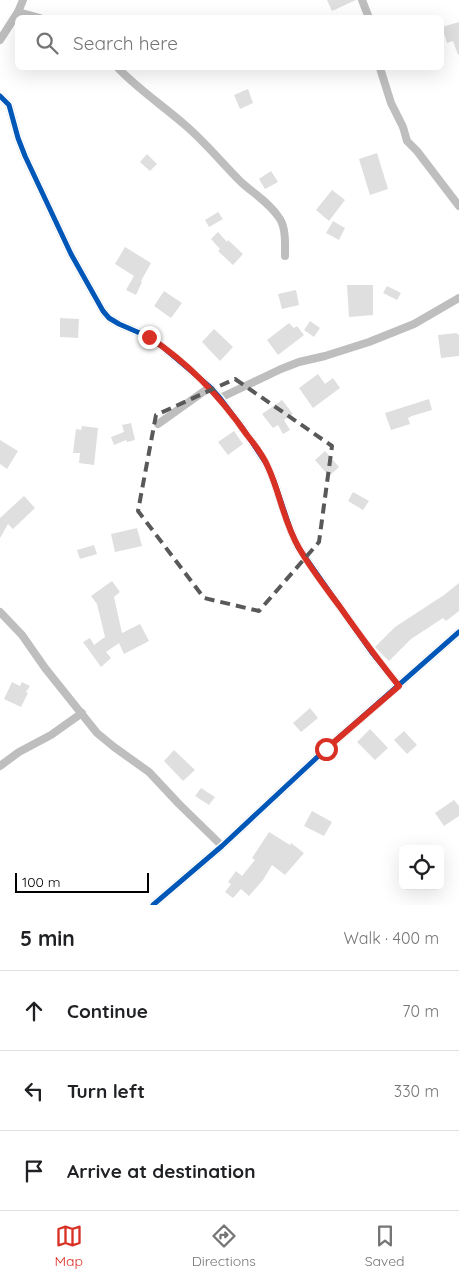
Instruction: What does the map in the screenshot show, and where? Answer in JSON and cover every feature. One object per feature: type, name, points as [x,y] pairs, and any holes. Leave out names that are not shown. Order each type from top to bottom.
[{"type":"street","points":[[16,15],[23,0]]},
{"type":"street","points":[[362,0],[368,15]]},
{"type":"street","points":[[18,12],[29,15]]},
{"type":"street","points":[[0,40],[15,17]]},
{"type":"street","points":[[120,70],[145,93],[184,124],[243,184],[273,209],[281,220],[284,230],[285,256]]},
{"type":"street","points":[[381,70],[407,141],[417,151],[459,206]]},
{"type":"street","points":[[0,96],[9,106],[25,156],[71,254],[103,311],[109,318],[149,337],[164,348],[210,387],[220,398],[267,465],[291,531],[302,553],[373,654],[399,686]]},
{"type":"street","points":[[220,398],[299,362],[369,342],[414,324],[459,298]]},
{"type":"street","points":[[158,424],[210,387]]},
{"type":"street","points":[[0,612],[22,635],[45,668],[97,733],[149,772],[178,804],[222,846]]},
{"type":"street","points":[[153,905],[222,846],[326,749],[459,632]]},
{"type":"street","points":[[0,766],[19,752],[51,735],[82,713]]},
{"type":"highlighted area","points":[[235,379],[332,446],[319,542],[259,611],[204,598],[138,511],[156,415]]},
{"type":"building","points":[[327,0],[356,0],[332,11]]},
{"type":"building","points":[[459,22],[458,55],[453,41],[447,43],[444,26]]},
{"type":"building","points":[[248,89],[253,103],[240,109],[234,95]]},
{"type":"building","points":[[377,153],[388,189],[370,195],[359,159]]},
{"type":"building","points":[[147,154],[157,164],[150,171],[140,162]]},
{"type":"building","points":[[271,171],[278,182],[265,189],[259,179]]},
{"type":"building","points":[[332,190],[345,200],[329,221],[316,210]]},
{"type":"building","points":[[218,212],[223,219],[209,227],[205,220]]},
{"type":"building","points":[[333,221],[345,228],[339,240],[326,233]]},
{"type":"building","points":[[218,232],[227,242],[228,240],[243,254],[233,265],[218,251],[220,249],[211,239]]},
{"type":"building","points":[[125,247],[151,263],[136,295],[126,290],[134,276],[115,264]]},
{"type":"building","points":[[347,285],[373,285],[373,315],[349,317]]},
{"type":"building","points":[[387,286],[401,293],[397,300],[383,293]]},
{"type":"building","points":[[296,290],[299,305],[282,309],[278,294]]},
{"type":"building","points":[[164,291],[182,303],[171,318],[154,306]]},
{"type":"building","points":[[60,318],[79,319],[78,338],[60,337]]},
{"type":"building","points":[[310,321],[320,328],[314,337],[304,330]]},
{"type":"building","points":[[289,323],[294,328],[297,326],[304,335],[278,355],[267,340]]},
{"type":"building","points":[[214,329],[233,347],[220,361],[202,342]]},
{"type":"building","points":[[459,334],[459,356],[441,358],[438,335]]},
{"type":"building","points":[[318,374],[325,384],[333,378],[340,388],[313,408],[299,388]]},
{"type":"building","points":[[429,399],[432,410],[412,416],[408,418],[410,424],[391,430],[385,413]]},
{"type":"building","points":[[282,400],[293,414],[284,420],[290,430],[283,434],[278,425],[273,428],[262,414]]},
{"type":"building","points":[[131,423],[135,440],[127,442],[126,440],[114,445],[111,437],[124,432],[122,425]]},
{"type":"building","points":[[82,426],[98,428],[94,465],[79,463],[80,453],[73,453],[76,429],[81,430]]},
{"type":"building","points":[[234,431],[243,444],[228,455],[218,442]]},
{"type":"building","points":[[0,440],[18,451],[7,469],[0,464]]},
{"type":"building","points":[[325,451],[339,467],[329,476],[315,460]]},
{"type":"building","points":[[353,492],[369,501],[363,510],[348,501]]},
{"type":"building","points":[[24,496],[35,508],[13,529],[8,524],[0,538],[0,518]]},
{"type":"building","points":[[137,528],[142,546],[115,552],[111,534]]},
{"type":"building","points":[[94,545],[97,554],[80,559],[77,550]]},
{"type":"building","points":[[112,581],[120,592],[114,597],[122,633],[140,624],[149,641],[124,654],[119,643],[106,652],[111,658],[101,667],[83,642],[90,638],[94,645],[105,637],[97,604],[91,596]]},
{"type":"building","points":[[459,583],[459,611],[446,621],[443,618],[411,639],[389,661],[375,647],[395,627]]},
{"type":"building","points":[[12,682],[20,686],[22,682],[30,686],[21,707],[4,699]]},
{"type":"building","points":[[310,708],[318,718],[301,732],[293,723]]},
{"type":"building","points":[[370,729],[388,748],[375,760],[357,742]]},
{"type":"building","points":[[404,731],[417,745],[407,754],[394,740]]},
{"type":"building","points":[[174,750],[195,770],[183,781],[164,761]]},
{"type":"building","points":[[201,788],[215,797],[209,805],[195,796]]},
{"type":"building","points":[[454,800],[459,806],[459,816],[444,826],[435,813]]},
{"type":"building","points":[[312,811],[332,822],[324,836],[304,826]]},
{"type":"building","points":[[269,832],[290,845],[291,843],[304,853],[285,875],[272,865],[263,880],[249,896],[241,889],[233,898],[225,892],[231,884],[228,882],[236,871],[242,876],[255,860],[252,858]]},
{"type":"cycle path","points":[[0,96],[9,105],[25,156],[71,254],[103,311],[109,318],[149,337],[164,348],[210,387],[220,398],[267,465],[298,547],[373,654],[399,686]]},
{"type":"cycle path","points":[[153,905],[222,846],[326,749],[459,632]]},
{"type":"route","points":[[149,337],[210,387],[244,430],[267,465],[298,547],[373,654],[399,686],[326,749]]}]
